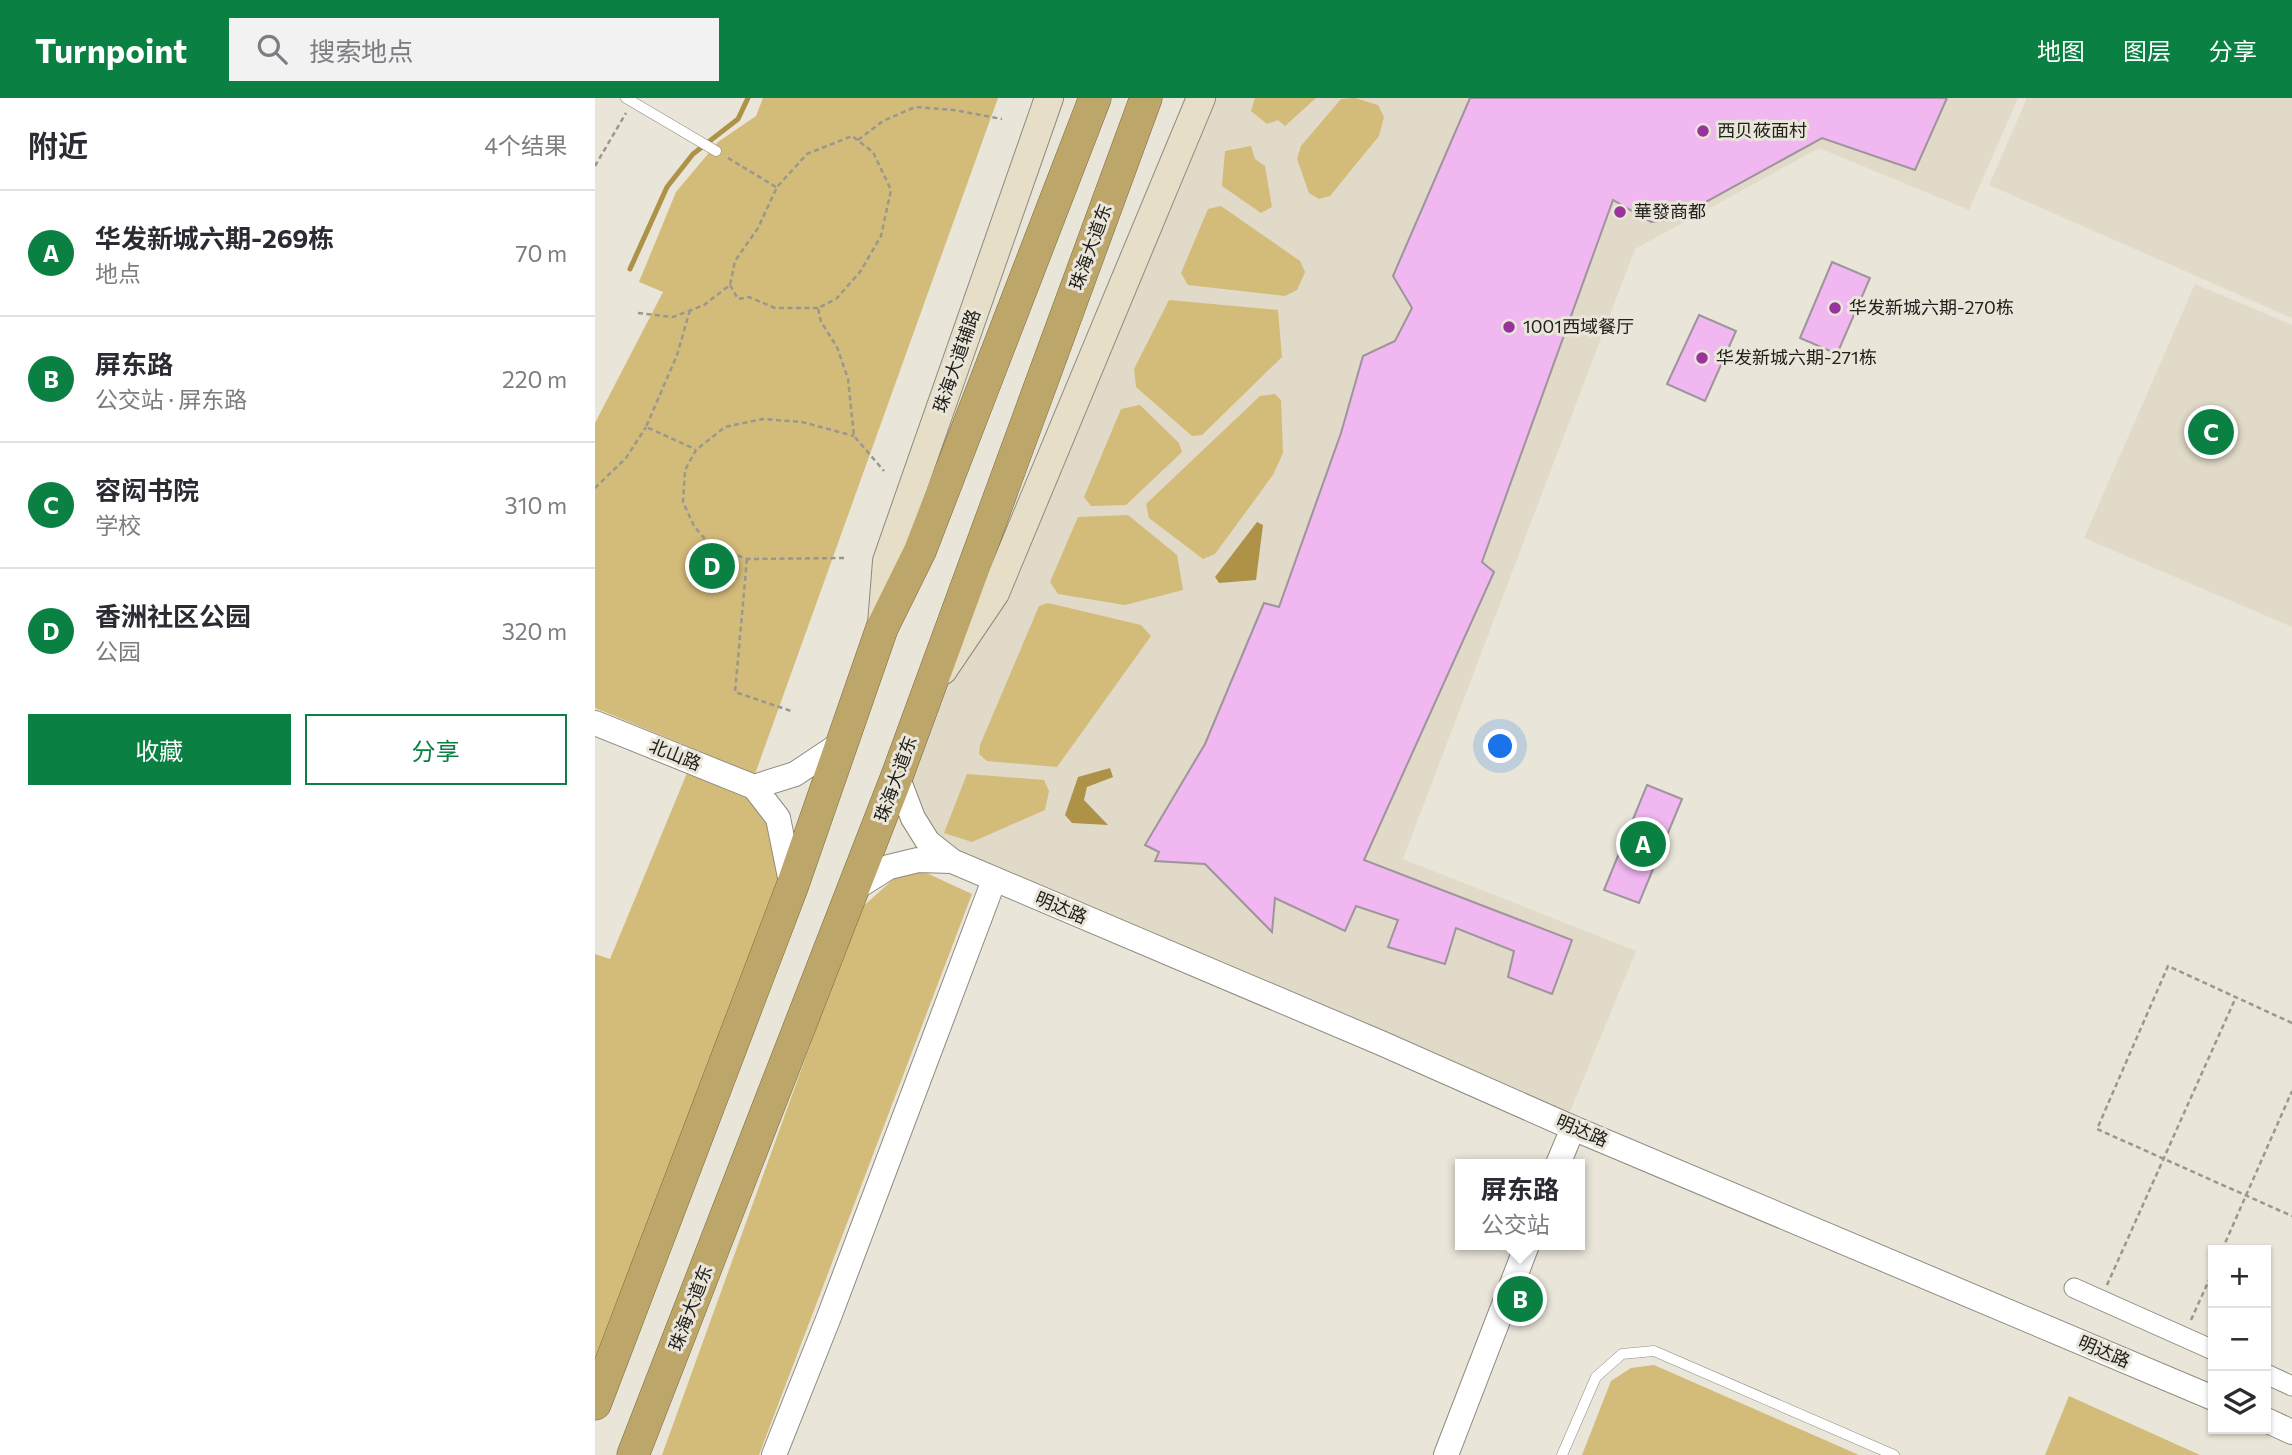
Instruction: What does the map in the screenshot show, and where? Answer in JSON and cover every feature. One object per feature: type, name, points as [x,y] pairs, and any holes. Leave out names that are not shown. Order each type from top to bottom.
[{"type":"highway","points":[[595,1404],[792,887],[882,628],[920,551],[1095,98]]},
{"type":"highway","name":"珠海大道东","points":[[633,1455],[855,889],[1146,98]]},
{"type":"main road","name":"珠海大道辅路","points":[[882,628],[887,561],[1049,98]]},
{"type":"main road","points":[[929,690],[995,593],[1201,98]]},
{"type":"street","name":"北山路","points":[[595,723],[754,787]]},
{"type":"street","points":[[792,887],[778,818],[754,787],[795,774],[843,742]]},
{"type":"street","name":"明达路","points":[[897,776],[913,818],[928,842],[953,861],[1381,1042],[1573,1128],[2208,1396]]},
{"type":"street","name":"明达路","points":[[855,889],[889,867],[918,860],[953,861]]},
{"type":"street","points":[[774,1455],[994,880]]},
{"type":"street","points":[[1561,1159],[1573,1128]]},
{"type":"street","points":[[1446,1455],[1525,1250]]},
{"type":"street","points":[[2074,1288],[2208,1348]]},
{"type":"street","points":[[2271,1376],[2292,1386]]},
{"type":"street","points":[[2271,1422],[2292,1432]]},
{"type":"lane","points":[[629,100],[713,150]]},
{"type":"lane","points":[[1562,1455],[1596,1377],[1622,1354],[1654,1351],[1895,1455]]},
{"type":"path","points":[[595,166],[629,100]]},
{"type":"path","points":[[858,141],[883,121],[915,107],[954,110],[1002,119]]},
{"type":"path","points":[[852,135],[858,141],[873,152],[891,190],[881,236],[860,272],[836,299],[818,308],[775,308],[749,297],[738,299],[730,285],[735,261],[758,228],[777,187],[807,154],[852,135]]},
{"type":"path","points":[[713,150],[777,187]]},
{"type":"path","points":[[638,313],[673,317],[703,304],[730,285]]},
{"type":"path","points":[[818,308],[821,322],[837,347],[848,379],[854,436]]},
{"type":"path","points":[[595,488],[626,458],[646,427],[677,355],[690,310]]},
{"type":"path","points":[[844,558],[747,559],[709,544],[694,526],[683,502],[685,470],[696,450],[725,427],[763,419],[802,422],[854,436],[884,471]]},
{"type":"path","points":[[646,427],[696,450]]},
{"type":"path","points":[[747,559],[735,692],[791,711]]},
{"type":"path","points":[[2292,1023],[2168,966],[2097,1129],[2292,1216]]},
{"type":"path","points":[[2101,1300],[2236,997]]},
{"type":"path","points":[[2224,1245],[2292,1091]]},
{"type":"shaded area","points":[[763,98],[998,98],[755,774],[595,708],[595,423],[663,292],[639,282],[676,192],[718,142],[756,116]]},
{"type":"shaded area","points":[[1209,98],[2018,98],[1969,210],[1819,148],[1635,249],[1403,859],[1636,951],[1569,1114],[954,852],[936,837],[921,812],[907,775]]},
{"type":"shaded area","points":[[1255,98],[1316,98],[1285,126],[1278,120],[1267,124],[1251,111]]},
{"type":"shaded area","points":[[1355,98],[1378,105],[1384,117],[1379,136],[1330,196],[1319,199],[1309,193],[1297,159],[1301,146],[1341,99]]},
{"type":"shaded area","points":[[2027,98],[2292,98],[2292,318],[1989,185]]},
{"type":"shaded area","points":[[1251,146],[1255,159],[1265,166],[1272,207],[1261,213],[1222,186],[1225,151]]},
{"type":"shaded area","points":[[1221,206],[1300,261],[1305,272],[1297,290],[1285,296],[1188,285],[1181,273],[1208,209]]},
{"type":"shaded area","points":[[2195,284],[2292,325],[2292,627],[2084,538]]},
{"type":"shaded area","points":[[1169,300],[1278,310],[1282,357],[1202,435],[1192,436],[1136,387],[1134,369]]},
{"type":"shaded area","points":[[1275,394],[1281,400],[1283,453],[1273,475],[1215,554],[1203,559],[1149,518],[1146,504],[1260,396]]},
{"type":"shaded area","points":[[1140,405],[1179,443],[1182,452],[1126,505],[1091,506],[1084,497],[1121,409]]},
{"type":"shaded area","points":[[1128,515],[1177,555],[1183,590],[1125,605],[1058,594],[1050,582],[1078,517]]},
{"type":"shaded area","points":[[1257,522],[1263,525],[1256,580],[1219,583],[1215,577]]},
{"type":"shaded area","points":[[1048,603],[1141,625],[1151,636],[1057,767],[987,761],[979,754],[980,745],[1039,606]]},
{"type":"shaded area","points":[[1110,768],[1113,777],[1087,787],[1084,800],[1108,825],[1072,823],[1065,815],[1078,777]]},
{"type":"shaded area","points":[[687,773],[747,796],[772,820],[787,887],[595,1389],[595,954],[610,959]]},
{"type":"shaded area","points":[[967,774],[1044,780],[1049,791],[1045,810],[972,842],[944,833]]},
{"type":"shaded area","points":[[922,871],[972,894],[759,1455],[662,1455],[859,910],[897,876]]},
{"type":"shaded area","points":[[1654,1365],[1859,1455],[1582,1455],[1611,1381],[1631,1368]]},
{"type":"shaded area","points":[[2069,1396],[2200,1455],[2045,1455]]},
{"type":"building","points":[[1470,98],[1947,98],[1915,170],[1822,138],[1675,219],[1651,222],[1613,200],[1482,562],[1494,572],[1364,860],[1572,940],[1552,994],[1508,977],[1514,951],[1456,928],[1445,964],[1388,947],[1398,920],[1356,906],[1345,931],[1275,898],[1272,932],[1205,864],[1155,861],[1159,852],[1145,845],[1205,744],[1264,603],[1279,607],[1341,433],[1363,356],[1395,341],[1412,308],[1393,276]]},
{"type":"building","name":"华发新城六期-270栋","points":[[1832,262],[1870,278],[1837,354],[1800,338]]},
{"type":"building","name":"华发新城六期-271栋","points":[[1699,315],[1736,331],[1705,401],[1667,384]]},
{"type":"building","points":[[1647,785],[1682,799],[1639,903],[1604,890]]},
{"type":"waterway","points":[[630,269],[667,187],[693,154],[738,119],[748,98]]},
{"type":"place","name":"西贝莜面村","points":[[1703,131]]},
{"type":"place","name":"華發商都","points":[[1620,212]]},
{"type":"place","name":"华发新城六期-270栋","points":[[1835,308]]},
{"type":"place","name":"1001西域餐厅","points":[[1509,327]]},
{"type":"place","name":"华发新城六期-271栋","points":[[1702,358]]},
{"type":"place","name":"容闳书院","points":[[2211,432]]},
{"type":"place","name":"香洲社区公园","points":[[712,566]]},
{"type":"place","name":"华发新城六期-269栋","points":[[1643,844]]},
{"type":"place","name":"屏东路","points":[[1520,1299]]}]
